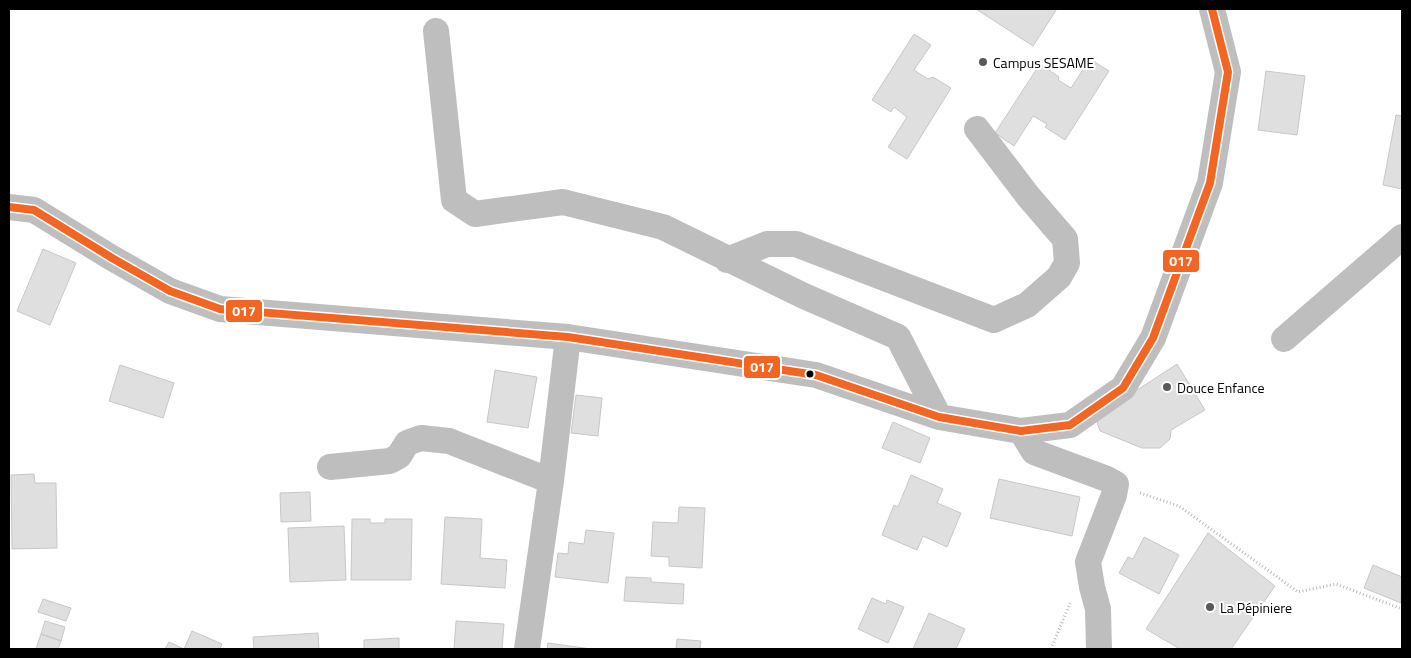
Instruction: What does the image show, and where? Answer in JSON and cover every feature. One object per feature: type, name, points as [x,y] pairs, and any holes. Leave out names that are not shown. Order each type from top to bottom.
[{"type":"street","points":[[9,208],[34,210],[170,291],[220,309],[568,337],[816,375],[939,417],[1021,431],[1070,424],[1123,388],[1153,338],[1210,183],[1228,72],[1212,9]]},
{"type":"street","points":[[436,31],[454,200],[475,214],[563,202],[663,228],[804,296],[898,337],[939,417]]},
{"type":"street","points":[[727,260],[767,244],[796,244],[994,320],[1027,306],[1059,277],[1067,263],[1065,239],[1028,196],[977,129]]},
{"type":"street","points":[[1284,339],[1402,237]]},
{"type":"street","points":[[527,649],[551,482],[568,337]]},
{"type":"street","points":[[1021,431],[1034,452],[1107,478],[1116,484],[1114,495],[1088,562],[1098,609],[1099,649]]},
{"type":"street","points":[[330,467],[394,459],[399,456],[407,443],[421,438],[449,441],[551,482]]},
{"type":"path","points":[[1116,484],[1179,506],[1298,592],[1336,584],[1402,609]]},
{"type":"building","points":[[976,9],[1057,9],[1033,46]]},
{"type":"building","points":[[914,34],[931,45],[914,70],[928,79],[933,77],[951,88],[907,159],[888,147],[907,117],[894,107],[891,112],[872,100]]},
{"type":"building","points":[[1090,59],[1109,71],[1065,140],[1045,127],[1047,124],[1033,116],[1014,146],[995,133],[1040,64],[1059,77],[1058,80],[1071,88]]},
{"type":"building","points":[[1266,71],[1305,76],[1297,135],[1258,130]]},
{"type":"building","points":[[1396,115],[1402,116],[1402,189],[1383,185]]},
{"type":"building","points":[[43,249],[76,263],[50,325],[17,311]]},
{"type":"building","name":"Douce Enfance","points":[[1177,364],[1205,410],[1171,430],[1170,439],[1160,448],[1142,448],[1100,431],[1097,422],[1102,413]]},
{"type":"building","points":[[120,365],[174,383],[163,418],[109,401]]},
{"type":"building","points":[[495,370],[537,377],[528,428],[487,422]]},
{"type":"building","points":[[576,395],[602,398],[598,436],[571,433]]},
{"type":"building","points":[[893,422],[930,438],[920,463],[882,448]]},
{"type":"building","points":[[34,474],[35,483],[56,483],[57,548],[12,549],[11,475]]},
{"type":"building","points":[[911,475],[943,489],[937,503],[961,513],[947,547],[923,536],[917,550],[882,535],[894,505],[898,507]]},
{"type":"building","points":[[999,479],[1080,497],[1072,536],[990,518]]},
{"type":"building","points":[[310,492],[311,521],[281,522],[280,493]]},
{"type":"building","points":[[679,507],[705,508],[702,568],[669,566],[669,557],[651,556],[653,522],[678,523]]},
{"type":"building","points":[[445,517],[482,519],[480,558],[507,560],[505,588],[441,584]]},
{"type":"building","points":[[352,519],[370,519],[370,523],[385,523],[385,519],[412,519],[411,580],[351,580]]},
{"type":"building","points":[[344,526],[346,580],[290,582],[288,528]]},
{"type":"building","points":[[586,530],[614,533],[608,583],[555,577],[558,553],[568,554],[569,542],[584,544]]},
{"type":"building","name":"La Pépiniere","points":[[1208,533],[1275,586],[1231,649],[1180,649],[1146,629]]},
{"type":"building","points":[[1144,537],[1179,555],[1159,594],[1119,573],[1128,557],[1133,559]]},
{"type":"building","points":[[1373,565],[1402,577],[1401,603],[1364,588]]},
{"type":"building","points":[[626,577],[651,578],[651,582],[684,584],[683,604],[624,601]]},
{"type":"building","points":[[872,598],[886,604],[887,600],[904,607],[888,643],[858,629]]},
{"type":"building","points":[[43,599],[71,608],[66,621],[38,612]]},
{"type":"building","points":[[929,613],[965,629],[956,649],[913,649]]},
{"type":"building","points":[[45,621],[65,627],[61,641],[41,634]]},
{"type":"building","points":[[456,621],[504,624],[502,649],[454,649]]},
{"type":"building","points":[[192,631],[222,644],[220,649],[184,649]]},
{"type":"building","points":[[318,633],[319,649],[254,649],[253,637]]},
{"type":"building","points":[[41,634],[61,641],[58,649],[36,649]]},
{"type":"building","points":[[399,638],[399,649],[364,649],[364,640]]},
{"type":"building","points":[[677,639],[701,641],[700,649],[676,649]]},
{"type":"building","points":[[169,642],[184,649],[165,649]]},
{"type":"building","points":[[548,643],[591,649],[547,649]]},
{"type":"transit line","name":"017","points":[[9,207],[34,210],[170,291],[220,309],[568,337],[816,375],[939,417],[1021,431],[1070,425],[1123,388],[1153,338],[1210,183],[1228,72],[1212,9]]},
{"type":"place","name":"Campus SESAME","points":[[983,62]]},
{"type":"place","name":"Douce Enfance","points":[[1167,387]]},
{"type":"place","name":"La Pépiniere","points":[[1210,607]]}]
